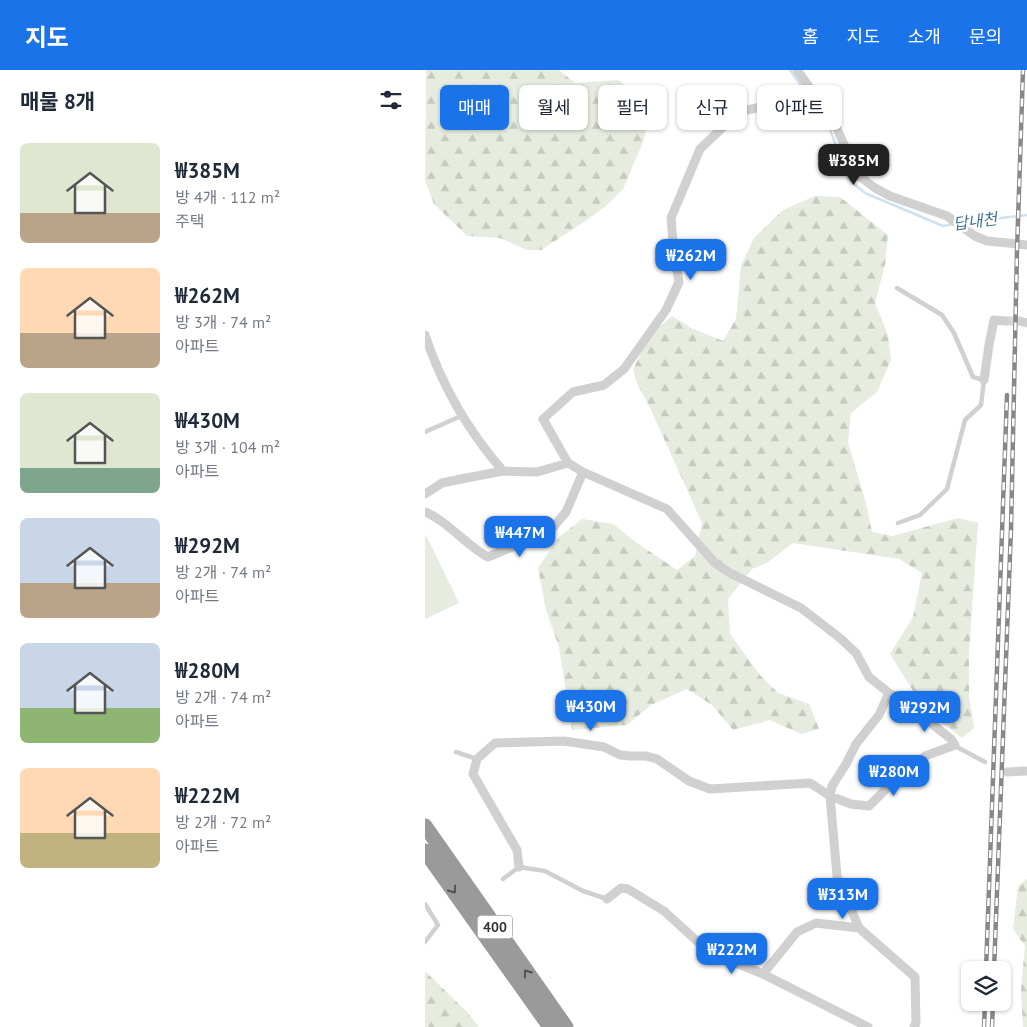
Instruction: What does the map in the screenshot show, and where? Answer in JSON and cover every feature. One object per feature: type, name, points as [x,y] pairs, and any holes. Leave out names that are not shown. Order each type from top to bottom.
[{"type":"highway","name":"400","points":[[425,826],[567,1027]]},
{"type":"highway","name":"400","points":[[425,850],[550,1027]]},
{"type":"street","points":[[797,70],[808,85]]},
{"type":"street","points":[[519,867],[517,850],[473,774],[477,758],[495,743],[564,741],[605,747],[620,754],[657,759],[689,781],[710,789],[753,788],[810,782],[830,796],[851,804],[869,806],[902,773],[925,756],[955,745],[951,739],[908,707],[901,699],[889,693],[869,677],[856,653],[801,608],[730,573],[715,563],[667,509],[583,472],[568,463],[543,419],[573,392],[604,385],[624,369],[666,310],[679,282],[671,218],[700,149],[739,112],[757,108]]},
{"type":"street","points":[[838,130],[858,174],[875,188],[890,196],[947,216],[963,228],[987,241],[1027,246]]},
{"type":"street","points":[[984,380],[994,320],[1005,321]]},
{"type":"street","points":[[425,335],[433,359],[461,416],[483,448],[503,471]]},
{"type":"street","points":[[425,494],[442,484],[503,471],[537,472],[568,463]]},
{"type":"street","points":[[425,512],[476,551],[488,557],[549,532],[566,512],[583,472]]},
{"type":"street","points":[[889,693],[879,714],[856,744],[832,786],[830,796],[837,876],[859,928],[915,978],[916,1023],[914,1027]]},
{"type":"street","points":[[1007,772],[1027,771]]},
{"type":"street","points":[[607,899],[621,888],[628,889],[663,911],[709,952],[763,974],[869,1027]]},
{"type":"street","points":[[763,974],[797,932],[816,923],[859,928]]},
{"type":"lane","points":[[897,288],[942,316],[954,333],[973,377],[984,380],[981,405],[965,420],[947,489],[920,515],[898,523]]},
{"type":"lane","points":[[425,432],[461,416]]},
{"type":"lane","points":[[955,745],[985,762]]},
{"type":"lane","points":[[456,752],[477,758]]},
{"type":"lane","points":[[503,879],[519,867],[545,871],[583,891],[607,899]]},
{"type":"lane","points":[[425,904],[438,925],[425,942]]},
{"type":"green space","points":[[426,70],[559,70],[575,83],[618,80],[624,85],[598,85],[598,130],[646,130],[623,189],[606,206],[541,250],[527,250],[500,238],[467,236],[434,204],[425,180]]},
{"type":"green space","points":[[815,196],[840,197],[888,235],[885,265],[875,303],[888,335],[891,360],[877,392],[851,413],[848,443],[866,503],[872,532],[892,536],[958,518],[978,523],[969,652],[969,696],[974,728],[962,738],[923,707],[890,654],[913,617],[922,573],[899,559],[793,543],[767,563],[752,569],[728,599],[730,634],[760,675],[778,693],[809,704],[819,729],[801,734],[770,720],[733,730],[712,705],[687,689],[651,705],[627,725],[572,730],[559,647],[546,610],[538,568],[559,537],[582,519],[613,524],[677,570],[695,556],[702,523],[636,381],[633,369],[651,334],[672,316],[691,328],[723,341],[736,319],[741,266],[754,238],[783,210]]},
{"type":"green space","points":[[425,536],[459,603],[425,619]]},
{"type":"green space","points":[[1027,879],[1027,1027],[1023,1027],[1021,989],[1025,946],[1013,929],[1018,886]]},
{"type":"green space","points":[[425,971],[467,1012],[479,1027],[425,1027]]},
{"type":"waterway","name":"답내천","points":[[790,70],[801,85]]},
{"type":"waterway","name":"답내천","points":[[830,130],[848,179],[865,193],[943,226],[953,224]]},
{"type":"waterway","name":"답내천","points":[[961,223],[1027,215]]},
{"type":"tunnel","points":[[1005,321],[1020,321]]},
{"type":"railway","points":[[994,961],[1011,529],[1023,70]]},
{"type":"railway","points":[[986,961],[1007,395]]},
{"type":"railway","points":[[984,1027],[985,1011]]},
{"type":"railway","points":[[992,1027],[993,1011]]}]
